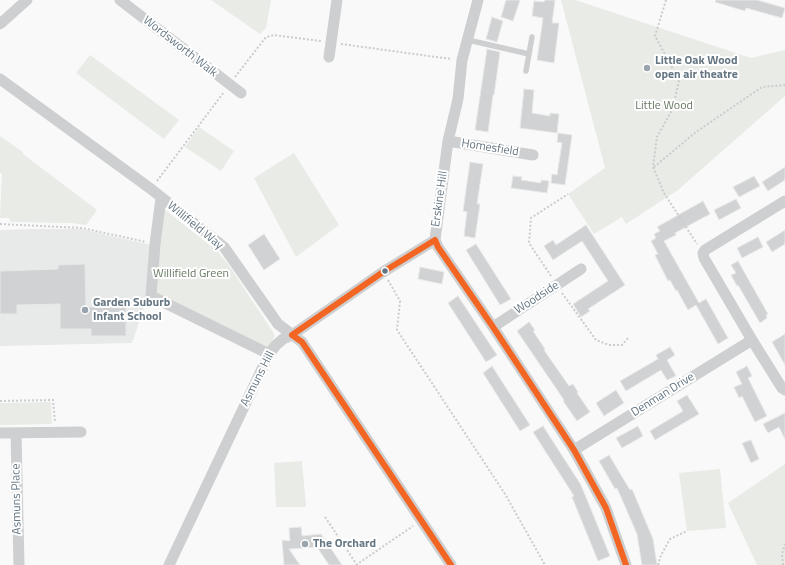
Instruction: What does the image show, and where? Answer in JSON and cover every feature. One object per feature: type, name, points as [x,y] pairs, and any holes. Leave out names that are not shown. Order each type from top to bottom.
[{"type":"street","points":[[0,24],[27,0]]},
{"type":"street","name":"Wordsworth Walk","points":[[120,0],[241,93]]},
{"type":"street","points":[[329,57],[337,0]]},
{"type":"street","name":"Erskine Hill","points":[[478,0],[462,60],[458,99],[448,141],[435,240],[438,247],[574,450],[606,508],[626,565]]},
{"type":"street","name":"Willifield Way","points":[[0,79],[152,189],[161,198],[224,247],[278,324],[302,342],[451,565]]},
{"type":"street","name":"Homesfield","points":[[448,141],[533,155]]},
{"type":"street","name":"Willifield Way","points":[[161,198],[155,244],[152,296],[269,354]]},
{"type":"street","points":[[785,201],[705,250],[703,254],[752,340],[782,388],[785,390]]},
{"type":"street","name":"Asmuns Hill","points":[[169,565],[269,354],[283,339],[292,335],[383,272],[435,240]]},
{"type":"street","name":"Woodside","points":[[493,327],[581,269]]},
{"type":"street","name":"Denman Drive","points":[[574,450],[752,340]]},
{"type":"street","points":[[0,433],[81,432]]},
{"type":"street","name":"Asmuns Place","points":[[16,433],[19,565]]},
{"type":"lane","points":[[526,71],[532,37]]},
{"type":"lane","points":[[468,40],[529,54]]},
{"type":"path","points":[[666,0],[655,36],[679,80],[673,108],[657,136],[654,168],[664,193],[703,254]]},
{"type":"path","points":[[152,189],[266,37],[274,35],[462,60]]},
{"type":"path","points":[[654,168],[696,132],[762,87],[785,85]]},
{"type":"path","points":[[0,224],[82,228],[155,244]]},
{"type":"path","points":[[383,272],[400,301],[397,330],[505,494],[545,565]]},
{"type":"path","points":[[0,401],[53,400],[55,432]]},
{"type":"path","points":[[325,517],[357,565],[422,521]]},
{"type":"path","points":[[658,565],[661,555],[670,538],[687,531]]},
{"type":"path","points":[[783,565],[782,554],[785,544]]},
{"type":"shaded area","points":[[81,229],[151,245],[149,293],[132,343],[0,346],[0,230]]},
{"type":"green space","points":[[211,0],[271,0],[266,28],[260,34]]},
{"type":"green space","name":"Little Wood","points":[[561,0],[575,0],[751,58],[785,50],[785,96],[678,190],[626,224],[622,217],[594,234],[568,194],[605,168]]},
{"type":"green space","points":[[90,55],[179,120],[164,139],[76,73]]},
{"type":"green space","points":[[199,127],[234,151],[221,171],[185,147]]},
{"type":"green space","points":[[0,136],[23,152],[23,154],[97,210],[86,225],[71,223],[11,222],[9,218],[0,218],[2,173],[0,173]]},
{"type":"green space","points":[[294,153],[339,225],[296,257],[254,178]]},
{"type":"green space","name":"Willifield Green","points":[[163,208],[217,251],[228,264],[275,335],[269,348],[154,294]]},
{"type":"green space","points":[[51,402],[52,424],[0,425],[0,403]]},
{"type":"green space","points":[[302,461],[306,507],[276,507],[274,463]]},
{"type":"green space","points":[[785,464],[785,565],[757,565],[728,503]]},
{"type":"green space","points":[[720,469],[726,528],[687,531],[679,473]]},
{"type":"building","points":[[506,0],[520,0],[513,21],[501,17]]},
{"type":"building","points":[[545,0],[555,0],[552,23],[559,23],[554,63],[537,60],[543,18],[532,16],[534,1],[544,2]]},
{"type":"building","points":[[716,0],[757,0],[785,8],[782,18],[746,8],[745,11],[715,2]]},
{"type":"building","points":[[492,17],[503,21],[497,42],[486,39]]},
{"type":"building","points":[[487,49],[500,52],[488,132],[475,130]]},
{"type":"building","points":[[524,89],[534,90],[532,113],[550,116],[550,113],[559,114],[557,133],[520,128]]},
{"type":"building","points":[[558,133],[572,135],[565,185],[551,183],[552,174],[557,175],[562,143],[557,142]]},
{"type":"building","points":[[470,162],[483,164],[477,204],[480,204],[475,238],[464,236],[467,212],[463,211]]},
{"type":"building","points":[[785,167],[785,180],[768,191],[762,182]]},
{"type":"building","points":[[513,176],[522,177],[521,180],[541,183],[541,180],[549,181],[547,193],[511,188]]},
{"type":"building","points":[[754,176],[760,186],[739,197],[733,187]]},
{"type":"building","points":[[736,199],[741,208],[719,220],[714,210]]},
{"type":"building","points":[[703,201],[710,214],[675,233],[676,235],[664,241],[699,303],[706,299],[728,338],[718,344],[696,305],[688,310],[677,290],[676,291],[670,280],[668,281],[655,255],[658,254],[651,241],[656,238],[654,234],[660,231],[657,227]]},
{"type":"building","points":[[586,225],[625,285],[588,309],[590,311],[581,317],[573,304],[608,281],[582,241],[553,260],[544,246],[553,240],[556,245]]},
{"type":"building","points":[[785,230],[785,244],[772,252],[766,242]]},
{"type":"building","points":[[264,234],[280,259],[264,270],[248,245]]},
{"type":"building","points":[[758,237],[763,247],[742,258],[737,248]]},
{"type":"building","points":[[476,244],[511,299],[500,305],[466,250]]},
{"type":"building","points":[[738,261],[768,314],[766,315],[767,318],[760,323],[731,275],[736,273],[731,265]]},
{"type":"building","points":[[85,264],[86,307],[126,306],[126,336],[91,336],[91,329],[60,329],[60,304],[17,305],[17,314],[0,314],[0,271],[58,269],[58,265]]},
{"type":"building","points":[[420,267],[444,272],[442,284],[418,279]]},
{"type":"building","points":[[458,296],[497,355],[486,362],[448,303]]},
{"type":"building","points":[[529,322],[535,330],[533,331],[545,349],[544,350],[569,386],[573,384],[578,392],[577,393],[590,412],[577,421],[517,331]]},
{"type":"building","points":[[785,334],[785,365],[772,342]]},
{"type":"building","points":[[670,347],[675,355],[667,360],[676,376],[667,380],[661,370],[626,391],[620,381],[658,359],[656,355]]},
{"type":"building","points":[[492,366],[530,425],[520,431],[483,373]]},
{"type":"building","points":[[747,366],[752,376],[748,378],[767,416],[755,422],[742,396],[739,398],[734,387],[742,384],[736,372]]},
{"type":"building","points":[[616,390],[624,403],[604,416],[596,403]]},
{"type":"building","points":[[687,395],[699,414],[655,440],[650,431],[683,411],[677,401]]},
{"type":"building","points":[[785,413],[785,439],[779,427],[768,433],[763,424]]},
{"type":"building","points":[[543,426],[581,485],[610,556],[598,561],[572,497],[574,496],[533,432]]},
{"type":"building","points":[[638,426],[643,436],[622,448],[616,438]]},
{"type":"building","points":[[751,440],[759,459],[751,463],[742,443]]},
{"type":"building","points":[[609,455],[630,490],[632,489],[653,539],[657,565],[642,565],[637,534],[617,488],[615,489],[599,461]]},
{"type":"building","name":"The Orchard","points":[[301,527],[302,536],[321,534],[342,565],[329,565],[317,547],[289,549],[300,565],[284,565],[282,540],[290,541],[289,528]]},
{"type":"transit line","points":[[451,565],[302,342],[292,335],[383,272],[435,240],[438,247],[574,450],[606,508],[626,565]]},
{"type":"place","name":"Little Oak Wood open air theatre","points":[[647,68]]},
{"type":"place","name":"Garden Suburb Infant School","points":[[85,310]]},
{"type":"place","name":"The Orchard","points":[[305,544]]}]
